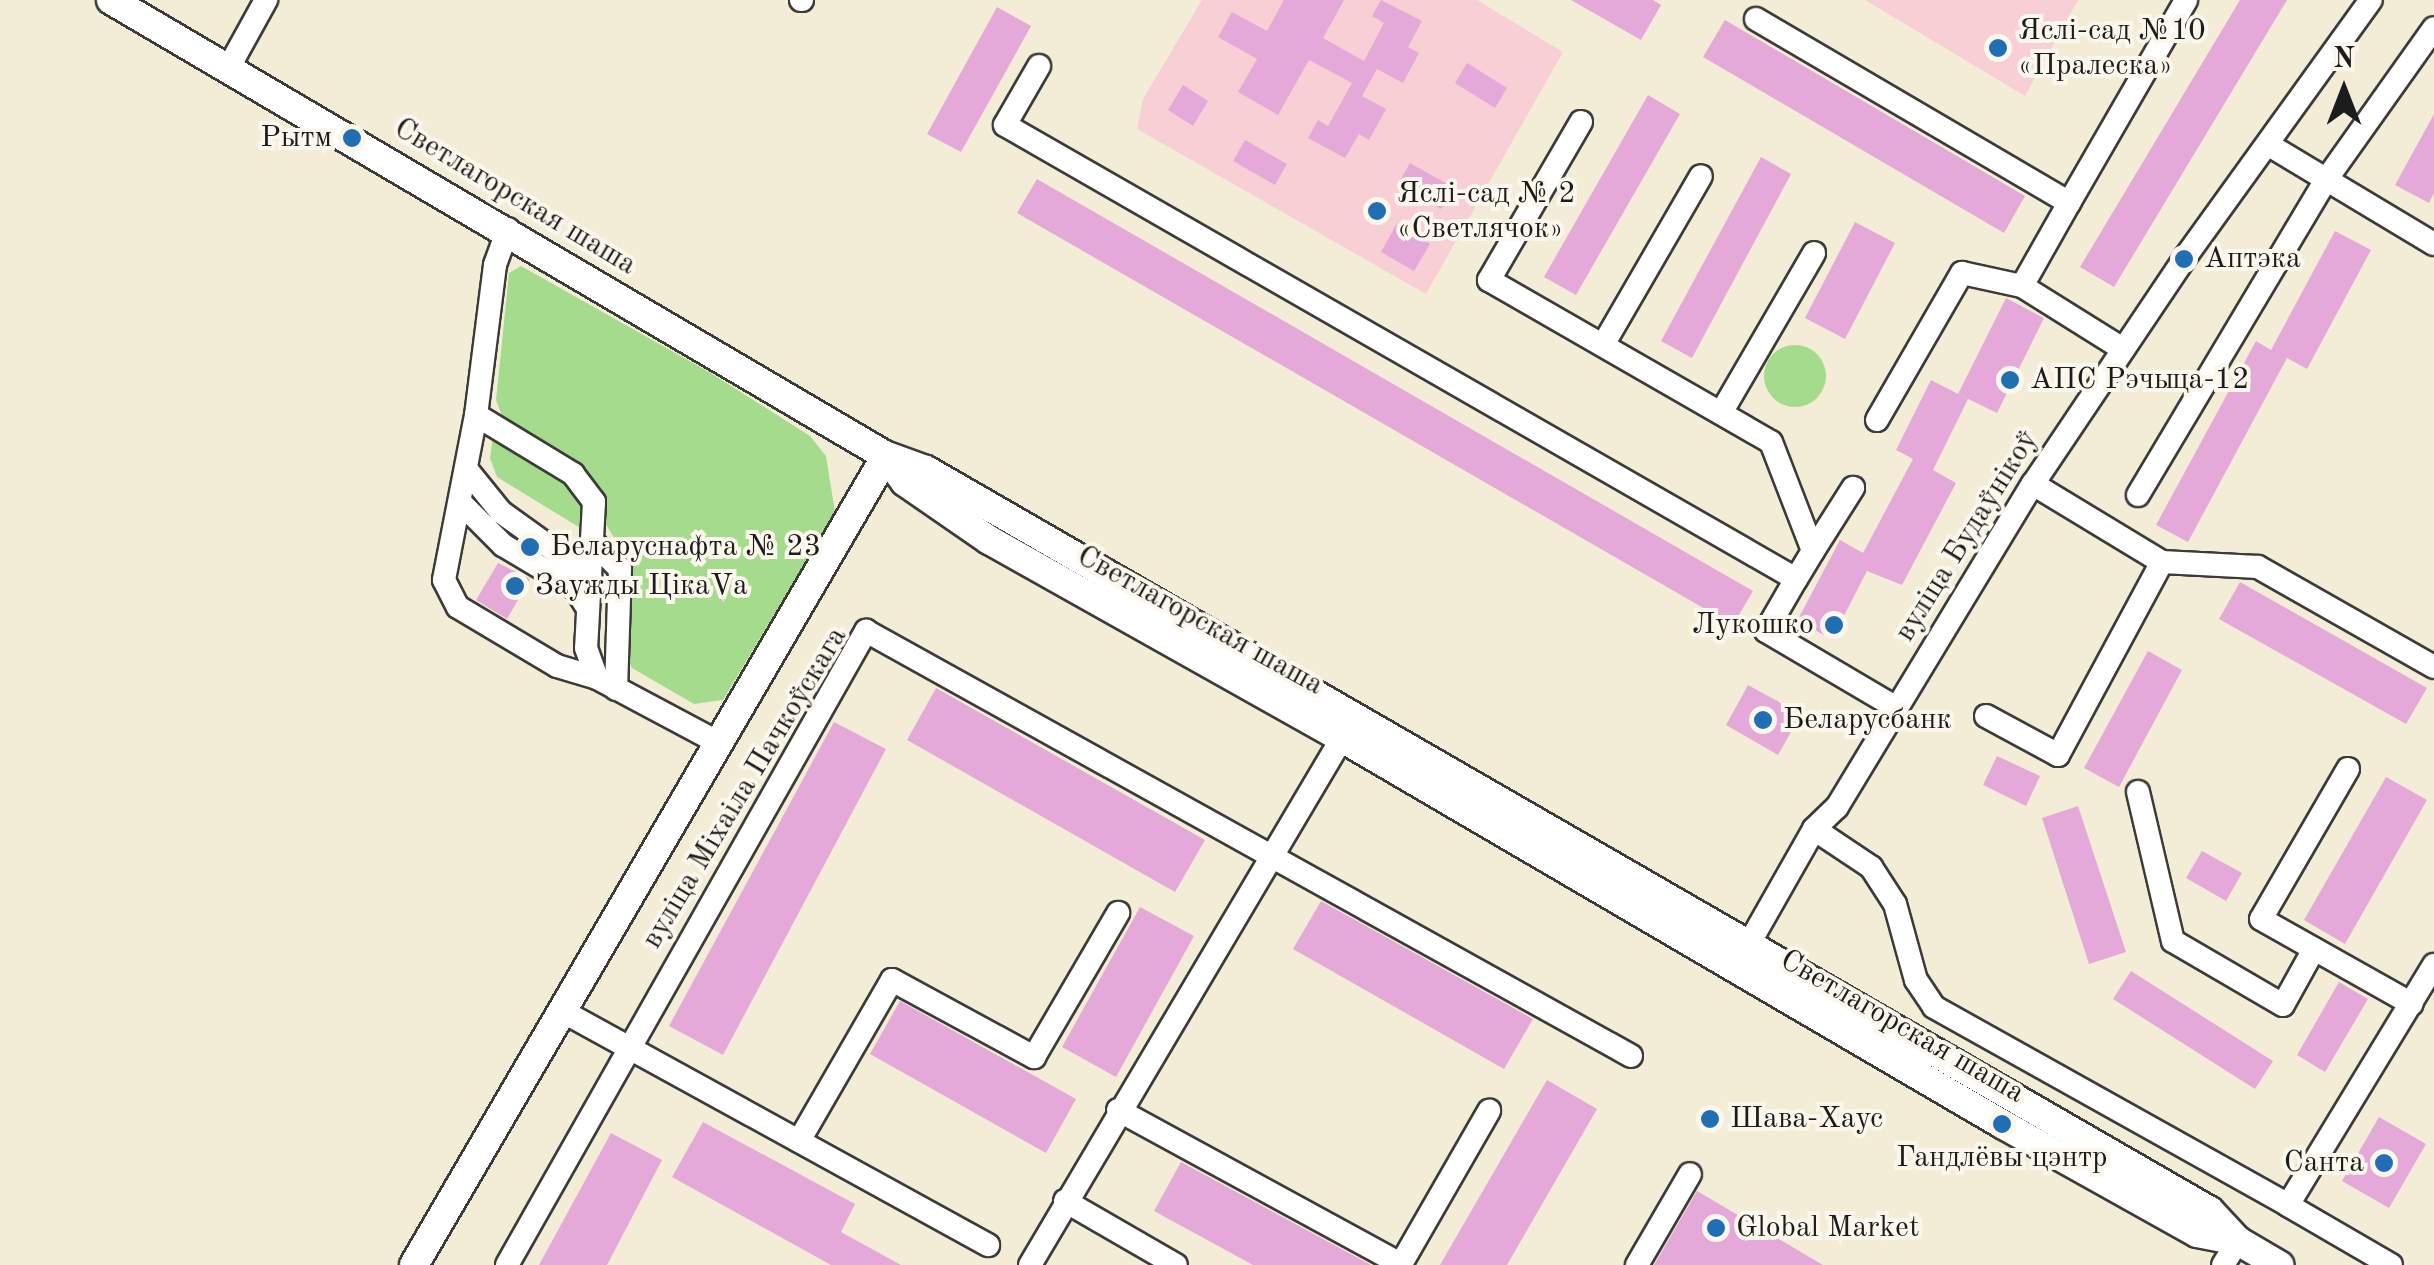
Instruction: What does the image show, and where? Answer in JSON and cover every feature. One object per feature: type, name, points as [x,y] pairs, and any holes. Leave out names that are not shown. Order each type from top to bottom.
[{"type":"main road","name":"Светлагорская шаша","points":[[111,0],[508,229],[886,456],[905,482],[989,540],[1742,956],[2230,1253],[2279,1265]]},
{"type":"main road","points":[[414,1265],[886,456],[926,470],[1742,956]]},
{"type":"street","points":[[229,67],[266,0]]},
{"type":"street","points":[[2022,286],[2186,0]]},
{"type":"street","name":"вуліца Будаўнікоў","points":[[1742,956],[1814,829],[1837,808],[2033,484],[2123,349],[2371,0]]},
{"type":"street","points":[[1756,19],[2069,203]]},
{"type":"street","points":[[2138,495],[2326,180],[2434,28]]},
{"type":"street","points":[[1039,66],[1005,125],[1796,579]]},
{"type":"street","points":[[1581,122],[1490,280],[1771,442],[1813,551]]},
{"type":"street","points":[[2269,145],[2434,244]]},
{"type":"street","points":[[1603,346],[1701,176]]},
{"type":"street","points":[[508,229],[494,265],[476,415],[444,580],[447,594],[557,666],[606,684],[719,743]]},
{"type":"street","points":[[1721,413],[1814,253]]},
{"type":"street","points":[[1877,420],[1962,273],[2022,286],[2123,349]]},
{"type":"street","points":[[476,415],[587,488],[594,502],[586,648],[606,684]]},
{"type":"street","points":[[467,470],[501,512],[590,576]]},
{"type":"street","points":[[2033,484],[2162,562],[2258,567],[2434,667]]},
{"type":"street","points":[[1853,488],[1766,631],[1895,707]]},
{"type":"street","points":[[460,502],[503,545],[575,588],[588,609]]},
{"type":"street","points":[[593,542],[620,569],[606,684]]},
{"type":"street","points":[[1986,716],[2058,754],[2162,562]]},
{"type":"street","name":"вуліца Міхаіла Пачкоўскага","points":[[507,1265],[866,631],[1268,854]]},
{"type":"street","points":[[1030,1265],[1268,854],[1342,738]]},
{"type":"street","points":[[2348,769],[2260,919],[2412,1004]]},
{"type":"street","points":[[2138,792],[2173,941],[2283,1005],[2314,949]]},
{"type":"street","points":[[1814,829],[1871,866],[1894,904],[1916,980],[1934,1008],[2391,1265]]},
{"type":"street","points":[[1268,854],[1631,1056]]},
{"type":"street","points":[[799,1141],[892,980],[1034,1057],[1118,913]]},
{"type":"street","points":[[2288,1205],[2434,965]]},
{"type":"street","points":[[564,1012],[988,1245]]},
{"type":"street","points":[[1118,1110],[1401,1264],[1489,1111]]},
{"type":"street","points":[[1636,1265],[1690,1174]]},
{"type":"street","points":[[1065,1201],[1176,1265]]},
{"type":"shaded area","name":"Яслі-сад № 2 «Светлячок»","points":[[1202,0],[1477,0],[1563,52],[1426,294],[1137,129],[1143,99]]},
{"type":"shaded area","name":"Яслі-сад №10 «Пралеска»","points":[[1865,0],[2078,0],[2025,96]]},
{"type":"green space","points":[[521,266],[709,372],[810,436],[826,456],[835,512],[723,700],[694,704],[632,668],[626,655],[630,564],[602,518],[502,416],[496,400],[509,273]]},
{"type":"green space","points":[[1795,345],[1817,354],[1826,376],[1817,398],[1795,407],[1773,398],[1764,376],[1773,354]]},
{"type":"green space","points":[[493,436],[583,491],[582,529],[497,477],[490,458]]},
{"type":"building","points":[[1284,0],[1344,0],[1323,38],[1364,61],[1384,23],[1372,16],[1381,0],[1422,21],[1408,47],[1419,53],[1403,83],[1377,69],[1362,96],[1386,109],[1369,140],[1359,134],[1345,158],[1308,138],[1318,120],[1328,126],[1352,83],[1309,60],[1278,115],[1238,92],[1257,59],[1218,37],[1232,12],[1267,31]]},
{"type":"building","points":[[1571,0],[1653,0],[1661,5],[1641,40]]},
{"type":"building","points":[[2240,0],[2287,0],[2114,287],[2080,267]]},
{"type":"building","points":[[997,7],[1031,26],[961,152],[927,134]]},
{"type":"building","points":[[1725,20],[2025,196],[2004,233],[1703,57]]},
{"type":"building","points":[[1467,63],[1507,88],[1495,108],[1455,83]]},
{"type":"building","points":[[1183,85],[1208,101],[1193,126],[1168,110]]},
{"type":"building","points":[[1648,95],[1680,114],[1576,295],[1544,277]]},
{"type":"building","points":[[2434,114],[2434,193],[2429,203],[2395,185]]},
{"type":"building","points":[[1245,140],[1287,164],[1275,185],[1233,161]]},
{"type":"building","points":[[1761,157],[1791,174],[1692,358],[1661,341]]},
{"type":"building","points":[[1410,163],[1454,188],[1441,209],[1398,184]]},
{"type":"building","points":[[1037,179],[1753,591],[1733,625],[1017,213]]},
{"type":"building","points":[[1855,222],[1895,243],[1845,339],[1805,318]]},
{"type":"building","points":[[1396,225],[1430,244],[1414,271],[1381,252]]},
{"type":"building","points":[[2335,231],[2371,250],[2307,369],[2287,358],[2188,542],[2156,525],[2256,341],[2271,350]]},
{"type":"building","points":[[2006,298],[2044,318],[1997,413],[1958,394]]},
{"type":"building","points":[[1931,380],[1968,399],[1933,470],[1956,483],[1902,585],[1867,571],[1832,639],[1797,621],[1840,540],[1863,553],[1913,459],[1896,450]]},
{"type":"building","points":[[498,563],[530,579],[507,619],[476,600]]},
{"type":"building","points":[[2240,582],[2427,688],[2406,724],[2219,619]]},
{"type":"building","points":[[2148,651],[2182,670],[2119,787],[2084,768]]},
{"type":"building","name":"Беларусбанк","points":[[1748,685],[1801,714],[1778,755],[1726,725]]},
{"type":"building","points":[[936,688],[1205,840],[1175,892],[907,740]]},
{"type":"building","points":[[834,722],[886,749],[723,1055],[669,1026]]},
{"type":"building","points":[[1997,756],[2040,776],[2026,806],[1983,785]]},
{"type":"building","points":[[2386,777],[2427,800],[2345,944],[2304,920]]},
{"type":"building","points":[[2078,806],[2126,952],[2089,964],[2042,818]]},
{"type":"building","points":[[2202,851],[2242,873],[2226,901],[2186,878]]},
{"type":"building","points":[[1321,901],[1533,1019],[1504,1069],[1293,949]]},
{"type":"building","points":[[1140,907],[1194,936],[1116,1077],[1062,1047]]},
{"type":"building","points":[[2131,971],[2273,1061],[2255,1089],[2113,999]]},
{"type":"building","points":[[2339,982],[2368,999],[2325,1072],[2297,1055]]},
{"type":"building","points":[[900,1001],[1076,1099],[1046,1153],[870,1054]]},
{"type":"building","points":[[1547,1080],[1597,1109],[1507,1265],[1440,1265]]},
{"type":"building","name":"Санта","points":[[2379,1117],[2426,1144],[2389,1208],[2342,1181]]},
{"type":"building","points":[[703,1122],[855,1204],[841,1232],[901,1265],[831,1265],[672,1177]]},
{"type":"building","points":[[611,1133],[662,1160],[607,1265],[539,1265]]},
{"type":"building","points":[[1181,1162],[1371,1265],[1253,1265],[1154,1211]]},
{"type":"building","name":"Global Market","points":[[1697,1191],[1823,1265],[1654,1265]]},
{"type":"place","name":"Яслі-сад №10 «Пралеска»","points":[[1998,48]]},
{"type":"place","name":"Рытм","points":[[352,138]]},
{"type":"place","name":"Яслі-сад № 2 «Светлячок»","points":[[1377,211]]},
{"type":"place","name":"Аптэка","points":[[2184,259]]},
{"type":"place","name":"АПС Рэчыца-12","points":[[2010,380]]},
{"type":"place","name":"Беларуснафта № 23","points":[[530,547]]},
{"type":"place","name":"Заужды ЦікаVа","points":[[515,586]]},
{"type":"place","name":"Лукошко","points":[[1834,625]]},
{"type":"place","name":"Беларусбанк","points":[[1763,720]]},
{"type":"place","name":"Шава-Хаус","points":[[1710,1119]]},
{"type":"place","name":"Гандлёвы цэнтр","points":[[2002,1124]]},
{"type":"place","name":"Санта","points":[[2384,1163]]},
{"type":"place","name":"Global Market","points":[[1716,1228]]}]
